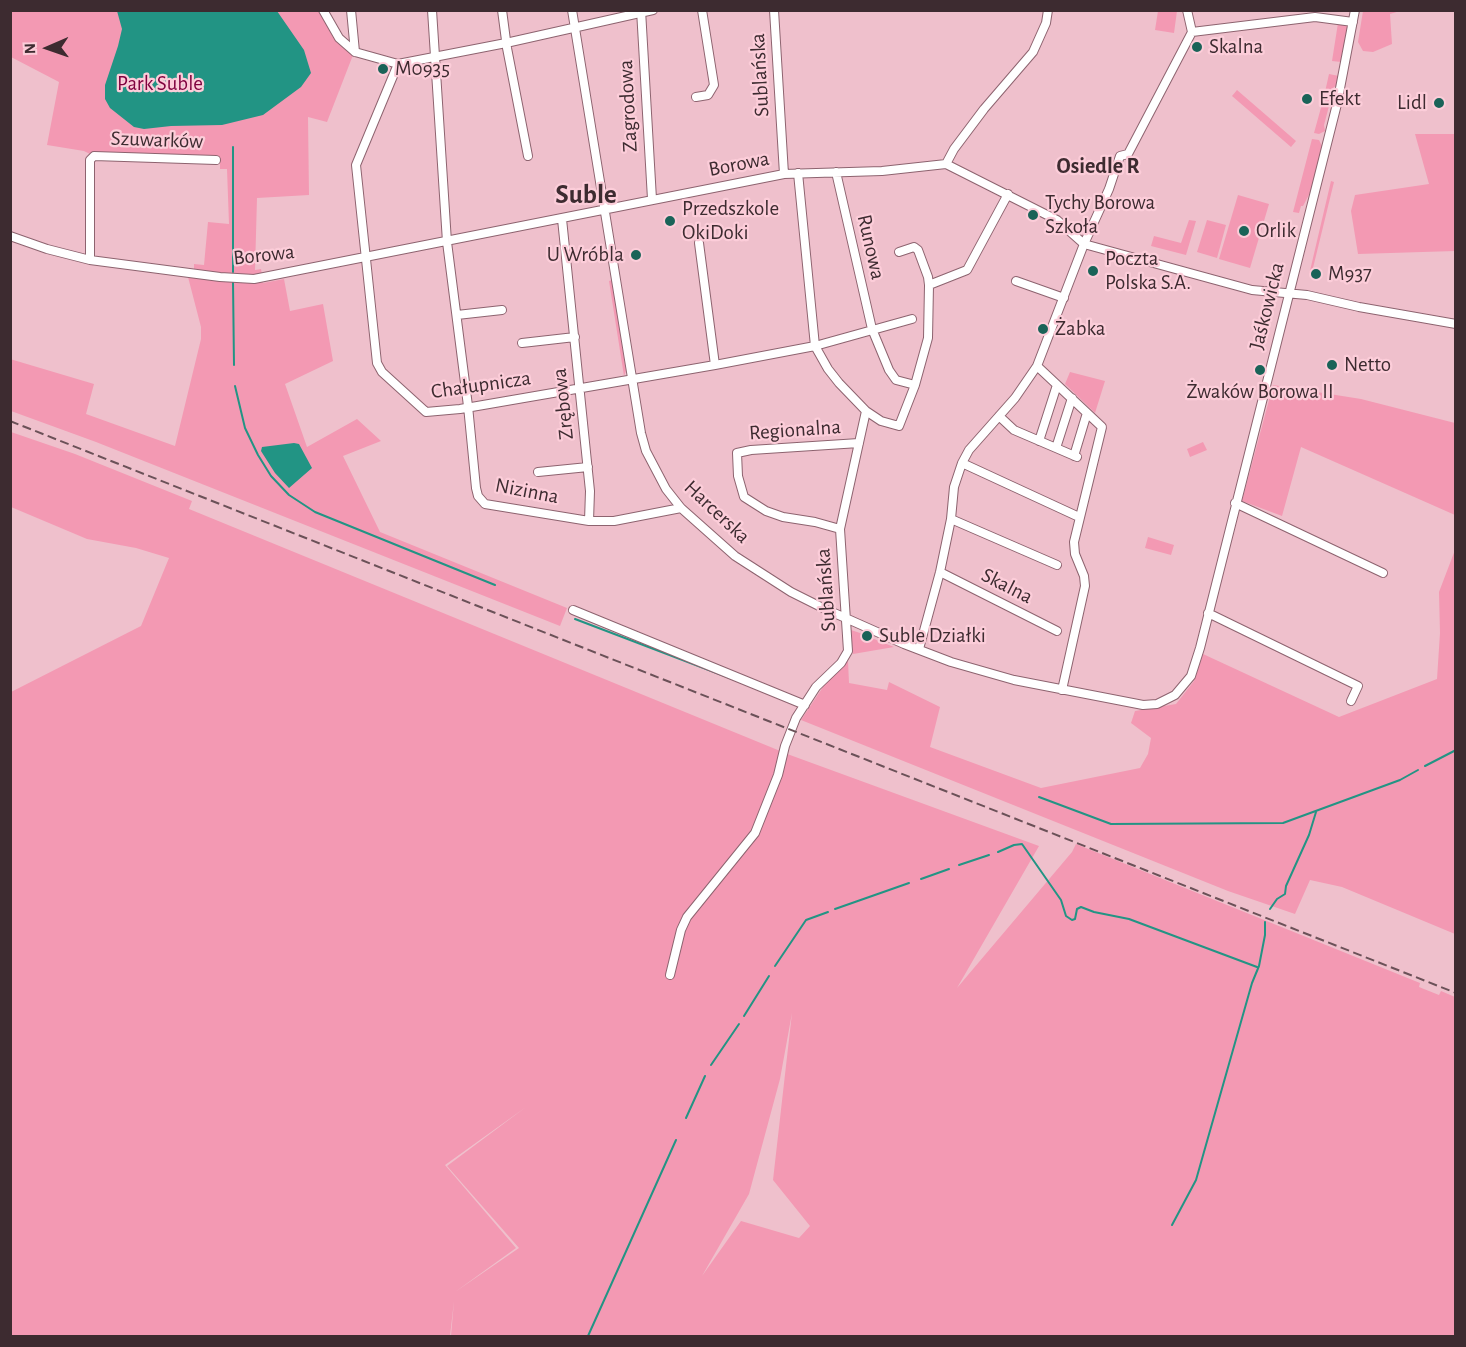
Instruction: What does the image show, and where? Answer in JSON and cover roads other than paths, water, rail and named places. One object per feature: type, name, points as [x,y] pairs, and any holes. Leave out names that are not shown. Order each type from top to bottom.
[{"type":"street","points":[[323,10],[339,38],[355,52],[398,64],[506,43],[653,10]]},
{"type":"street","points":[[351,10],[355,52]]},
{"type":"street","name":"Nizinna","points":[[432,10],[447,242],[478,496],[485,504],[589,521],[614,521],[681,508]]},
{"type":"street","points":[[502,10],[506,43],[528,156]]},
{"type":"street","name":"Harcerska","points":[[572,10],[631,380],[646,451],[666,489],[681,508],[735,556],[791,592],[845,618],[951,662],[1014,680],[1062,690]]},
{"type":"street","points":[[696,97],[708,95],[714,85],[702,10]]},
{"type":"street","name":"Sublańska","points":[[774,10],[784,174]]},
{"type":"street","points":[[1048,10],[1046,23],[1033,52],[984,109],[954,149],[946,164],[1057,220],[1084,244],[1252,290],[1289,292],[1455,324]]},
{"type":"street","points":[[919,649],[940,572],[951,519],[954,487],[962,463],[969,450],[1037,366],[1084,244],[1109,189],[1120,156],[1128,154],[1192,32],[1187,10]]},
{"type":"street","name":"Jaśkowicka","points":[[1062,690],[1143,705],[1164,702],[1175,695],[1191,675],[1337,104],[1355,10]]},
{"type":"street","name":"Zagrodowa","points":[[641,12],[652,199]]},
{"type":"street","points":[[1192,32],[1208,34],[1315,16],[1353,22]]},
{"type":"street","points":[[366,258],[356,165],[398,64]]},
{"type":"street","name":"Szuwarków","points":[[90,260],[90,160],[94,156],[216,160]]},
{"type":"street","name":"Borowa","points":[[10,236],[47,249],[90,260],[220,277],[254,279],[784,174],[882,171],[946,164]]},
{"type":"street","name":"Runowa","points":[[836,172],[872,329],[889,370],[896,380],[915,384]]},
{"type":"street","points":[[798,173],[815,346],[833,376],[867,411]]},
{"type":"street","points":[[929,285],[967,270],[1008,194]]},
{"type":"street","name":"Zrębowa","points":[[562,219],[588,467],[589,521]]},
{"type":"street","points":[[699,243],[715,365]]},
{"type":"street","name":"Runowa","points":[[867,411],[880,420],[899,426],[915,384],[928,338],[928,277],[918,250],[914,247],[899,252]]},
{"type":"street","name":"Chałupnicza","points":[[366,258],[377,363],[382,372],[426,412],[631,380],[815,346]]},
{"type":"street","points":[[1016,281],[1064,298]]},
{"type":"street","points":[[457,315],[502,310]]},
{"type":"street","points":[[815,346],[912,319]]},
{"type":"street","name":"Zrębowa","points":[[522,343],[575,337]]},
{"type":"street","points":[[1037,366],[1102,427],[1078,517],[1074,542],[1075,554],[1084,576],[1084,597],[1062,690]]},
{"type":"street","points":[[1039,441],[1057,385]]},
{"type":"street","points":[[1056,448],[1072,398]]},
{"type":"street","name":"Sublańska","points":[[670,975],[681,930],[687,917],[755,833],[778,775],[790,728],[816,687],[848,651],[840,529],[867,411]]},
{"type":"street","points":[[997,418],[1014,430],[1075,456],[1087,413]]},
{"type":"street","name":"Regionalna","points":[[840,529],[783,517],[766,511],[744,497],[738,476],[737,453],[762,449],[859,443]]},
{"type":"street","points":[[962,463],[1078,517]]},
{"type":"street","name":"Zrębowa","points":[[538,472],[588,467]]},
{"type":"street","points":[[1235,503],[1383,573]]},
{"type":"street","name":"Skalna","points":[[951,519],[1057,566]]},
{"type":"street","name":"Skalna","points":[[940,572],[1057,631]]},
{"type":"street","points":[[573,610],[805,705]]},
{"type":"street","points":[[1208,613],[1358,686],[1351,701]]},
{"type":"waterway","points":[[233,147],[233,272]]},
{"type":"waterway","points":[[233,282],[234,365]]},
{"type":"waterway","points":[[235,386],[245,428],[258,455],[271,476],[289,495],[315,512],[495,585]]},
{"type":"waterway","points":[[575,619],[735,680]]},
{"type":"waterway","points":[[1425,766],[1456,750]]},
{"type":"waterway","points":[[1039,797],[1111,824],[1283,823],[1400,780],[1418,770]]},
{"type":"waterway","points":[[1270,909],[1277,899],[1285,894],[1286,886],[1309,835],[1316,812]]},
{"type":"waterway","points":[[998,852],[1022,844],[1061,900],[1066,916],[1072,920],[1075,919],[1077,909],[1081,907],[1129,919],[1257,967]]},
{"type":"waterway","points":[[959,865],[989,855]]},
{"type":"waterway","points":[[921,879],[949,869]]},
{"type":"waterway","points":[[835,909],[909,883]]},
{"type":"waterway","points":[[775,966],[806,920],[828,912]]},
{"type":"waterway","points":[[1172,1225],[1196,1180],[1252,983],[1259,966],[1265,922]]},
{"type":"waterway","points":[[744,1016],[769,976]]},
{"type":"waterway","points":[[711,1065],[739,1024]]},
{"type":"waterway","points":[[686,1118],[705,1076]]},
{"type":"waterway","points":[[588,1336],[676,1140]]},
{"type":"railway","points":[[10,421],[1456,993]]},
{"type":"place","name":"Skalna","points":[[1197,47]]},
{"type":"place","name":"M0935","points":[[383,69]]},
{"type":"place","name":"Efekt","points":[[1307,99]]},
{"type":"place","name":"Lidl","points":[[1439,103]]},
{"type":"place","name":"Tychy Borowa Szkoła","points":[[1033,215]]},
{"type":"place","name":"Przedszkole OkiDoki","points":[[670,221]]},
{"type":"place","name":"Orlik","points":[[1244,231]]},
{"type":"place","name":"U Wróbla","points":[[636,255]]},
{"type":"place","name":"Poczta Polska S.A.","points":[[1093,271]]},
{"type":"place","name":"M937","points":[[1316,274]]},
{"type":"place","name":"Żabka","points":[[1043,329]]},
{"type":"place","name":"Netto","points":[[1332,365]]},
{"type":"place","name":"Żwaków Borowa II","points":[[1260,370]]},
{"type":"place","name":"Suble Działki","points":[[867,636]]},
{"type":"district","name":"Osiedle R","points":[[1098,166]]},
{"type":"district","name":"Suble","points":[[586,195]]},
{"type":"park label","name":"Park Suble","points":[[160,84]]}]
